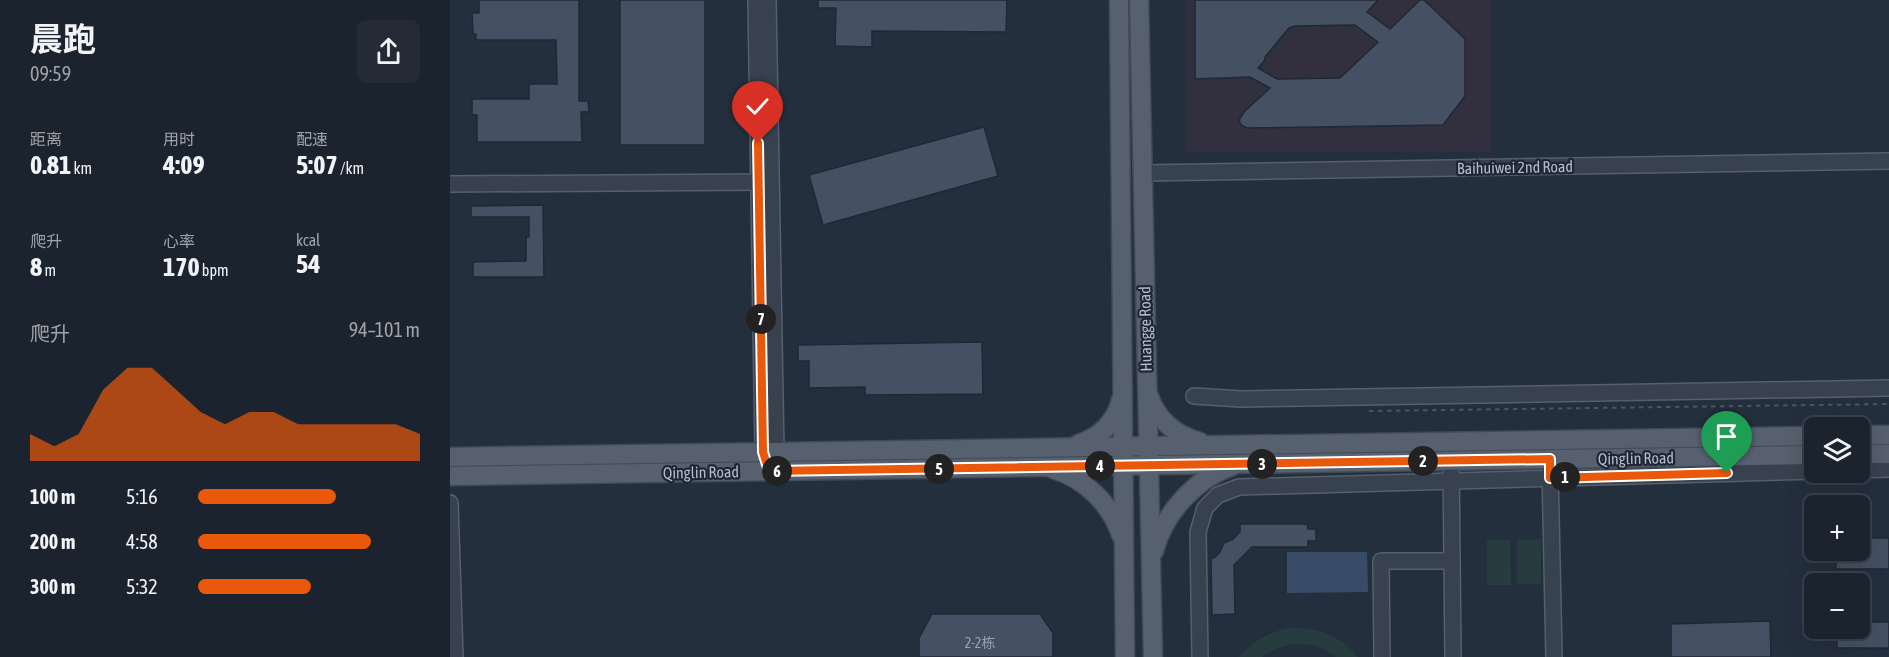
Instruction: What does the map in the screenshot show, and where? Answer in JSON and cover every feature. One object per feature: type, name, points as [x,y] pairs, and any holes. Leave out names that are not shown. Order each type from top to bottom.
[{"type":"main road","name":"Huangge Road","points":[[1119,0],[1125,657]]},
{"type":"main road","name":"Huangge Road","points":[[1138,0],[1153,657]]},
{"type":"main road","points":[[1063,448],[1081,444],[1106,429],[1115,417],[1123,386]]},
{"type":"main road","points":[[1146,386],[1158,415],[1168,426],[1196,441],[1214,445]]},
{"type":"main road","points":[[1870,435],[1889,435]]},
{"type":"main road","name":"Qinglin Road","points":[[450,457],[1804,436]]},
{"type":"main road","points":[[1329,443],[1329,462]]},
{"type":"main road","points":[[1870,457],[1889,454]]},
{"type":"main road","name":"Qinglin Road","points":[[450,476],[1804,455]]},
{"type":"main road","points":[[1151,562],[1163,527],[1181,501],[1205,480],[1220,470],[1236,464]]},
{"type":"main road","points":[[1042,467],[1069,475],[1094,493],[1114,518],[1125,547]]},
{"type":"street","points":[[756,0],[765,183]]},
{"type":"street","points":[[768,0],[765,183],[769,471]]},
{"type":"street","name":"Baihuiwei 2nd Road","points":[[1142,173],[1889,161]]},
{"type":"street","points":[[450,183],[765,183]]},
{"type":"street","points":[[1194,396],[1241,399],[1889,388]]},
{"type":"street","points":[[1550,459],[1554,657]]},
{"type":"street","points":[[1451,461],[1453,657]]},
{"type":"street","points":[[1870,462],[1889,469]]},
{"type":"street","points":[[1200,657],[1198,532],[1205,508],[1218,495],[1239,487],[1804,471]]},
{"type":"street","points":[[450,503],[455,657]]},
{"type":"street","points":[[1382,657],[1381,561],[1452,561]]},
{"type":"path","points":[[1359,411],[1889,404]]},
{"type":"shaded area","points":[[1186,0],[1491,0],[1491,152],[1186,152]]},
{"type":"green space","points":[[1541,539],[1541,584],[1517,584],[1517,540]]},
{"type":"green space","points":[[1487,540],[1510,540],[1511,585],[1487,585]]},
{"type":"green space","points":[[1292,628],[1329,635],[1344,644],[1358,657],[1336,657],[1313,645],[1294,644],[1275,649],[1262,657],[1239,657],[1263,637]]},
{"type":"water","points":[[1287,552],[1367,552],[1368,592],[1287,593]]},
{"type":"building","points":[[479,0],[579,0],[579,101],[588,101],[589,112],[581,112],[582,142],[477,142],[477,115],[472,115],[472,99],[529,99],[529,84],[557,84],[556,40],[476,40],[476,34],[473,34],[472,13],[479,13]]},
{"type":"building","points":[[620,0],[705,0],[705,145],[620,145]]},
{"type":"building","points":[[818,0],[1007,0],[1006,32],[872,31],[872,47],[835,46],[836,8],[818,8]]},
{"type":"building","points":[[1195,0],[1378,0],[1367,12],[1390,29],[1420,0],[1424,0],[1465,39],[1465,96],[1443,125],[1247,128],[1241,125],[1239,120],[1244,112],[1270,88],[1250,77],[1195,79]],"holes":[[[1355,25],[1378,42],[1340,78],[1277,79],[1258,68],[1289,28],[1295,26]]]},
{"type":"building","points":[[984,127],[998,176],[823,225],[809,175]]},
{"type":"building","points":[[543,205],[544,277],[473,277],[473,262],[526,261],[529,217],[471,217],[471,206]]},
{"type":"building","points":[[982,342],[983,394],[865,395],[865,387],[809,388],[809,361],[798,361],[798,345]]},
{"type":"building","points":[[1240,524],[1307,524],[1308,529],[1316,529],[1316,541],[1308,541],[1308,547],[1252,547],[1234,565],[1235,614],[1212,615],[1211,558],[1220,552],[1224,543],[1233,539],[1240,532]]},
{"type":"building","points":[[1870,538],[1889,538],[1889,569],[1836,569],[1836,561],[1870,561]]},
{"type":"building","points":[[932,614],[1040,614],[1053,633],[1053,657],[919,657],[919,638]]},
{"type":"building","points":[[1770,621],[1771,657],[1671,657],[1671,624]]},
{"type":"building","points":[[1870,622],[1889,622],[1889,648],[1837,648],[1837,639],[1870,639]]},
{"type":"route","points":[[758,143],[763,452],[769,471],[1550,459],[1550,478],[1727,473]]}]
